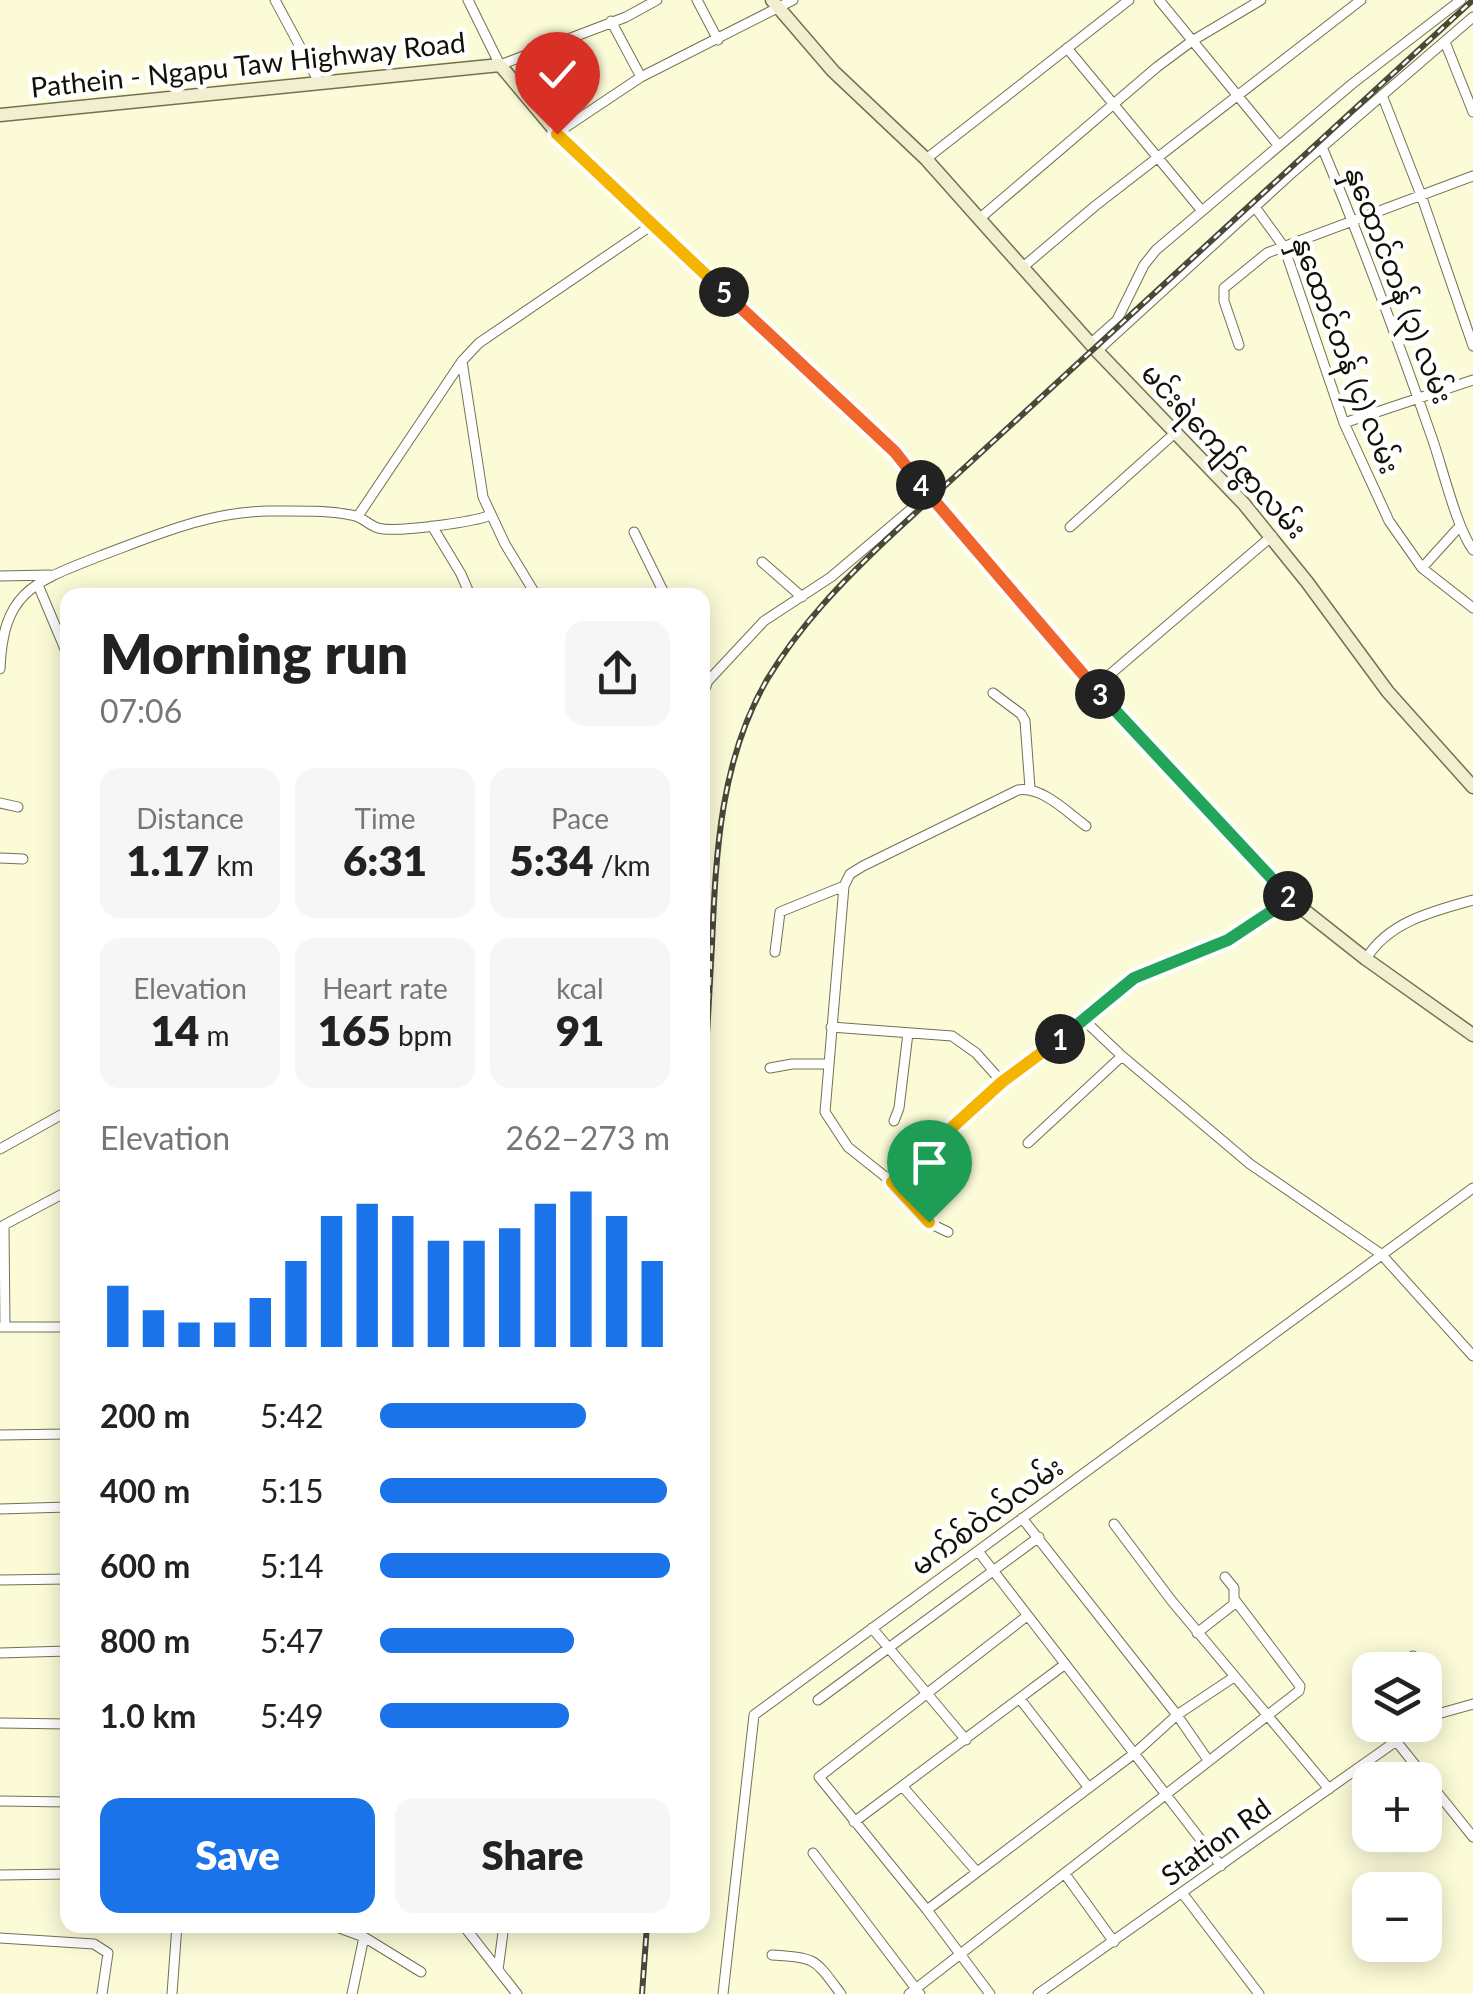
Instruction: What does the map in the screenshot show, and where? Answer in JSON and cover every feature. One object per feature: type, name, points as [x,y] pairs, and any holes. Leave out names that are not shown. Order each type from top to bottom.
[{"type":"main road","name":"မင်းရဲကျော်ဇွာလမ်း","points":[[775,5],[832,71],[926,159],[1094,347],[1272,536],[1388,692],[1473,787]]},
{"type":"main road","name":"Pathein - Ngapu Taw Highway Road","points":[[0,115],[500,65]]},
{"type":"main road","points":[[500,65],[557,134],[895,452],[1094,688],[1290,899],[1366,960],[1473,1035]]},
{"type":"street","points":[[275,0],[319,82]]},
{"type":"street","points":[[468,0],[500,65],[626,17],[658,0]]},
{"type":"street","points":[[696,0],[718,40]]},
{"type":"street","points":[[557,134],[641,77],[718,40],[775,5],[793,0]]},
{"type":"street","points":[[926,159],[1128,0]]},
{"type":"street","points":[[1160,0],[1279,146]]},
{"type":"street","points":[[979,219],[1192,41],[1260,0]]},
{"type":"street","points":[[1022,267],[1361,0]]},
{"type":"street","points":[[1094,347],[1117,320],[1144,265],[1156,250],[1352,84],[1461,0]]},
{"type":"street","points":[[1094,347],[1473,17]]},
{"type":"street","points":[[612,21],[641,77]]},
{"type":"street","points":[[1445,42],[1473,112]]},
{"type":"street","points":[[1067,48],[1202,211]]},
{"type":"street","points":[[1382,95],[1473,346]]},
{"type":"street","name":"နှထောင်တန် (၃) လမ်း","points":[[1322,148],[1353,220],[1461,528],[1473,550]]},
{"type":"street","points":[[1239,345],[1224,301],[1224,288],[1267,254],[1473,176]]},
{"type":"street","name":"နှထောင်တန် (၄) လမ်း","points":[[1255,207],[1284,247],[1344,423],[1390,522],[1422,568],[1473,608]]},
{"type":"street","points":[[358,516],[462,360],[478,344],[652,225]]},
{"type":"street","points":[[462,360],[480,488],[532,588]]},
{"type":"street","points":[[1344,423],[1473,380]]},
{"type":"street","points":[[1070,527],[1176,432]]},
{"type":"street","points":[[710,678],[764,622],[844,567],[929,494]]},
{"type":"street","points":[[0,669],[0,642],[11,608],[50,575],[149,536],[217,515],[264,511],[358,516],[384,529],[432,526],[491,515]]},
{"type":"street","points":[[1422,568],[1473,517]]},
{"type":"street","points":[[432,526],[467,588]]},
{"type":"street","points":[[634,532],[662,588]]},
{"type":"street","points":[[1094,688],[1272,536]]},
{"type":"street","points":[[762,562],[802,597]]},
{"type":"street","points":[[0,576],[50,575]]},
{"type":"street","points":[[38,585],[60,637]]},
{"type":"street","points":[[993,692],[1026,721],[1030,788]]},
{"type":"street","points":[[948,1232],[929,1222],[892,1182],[848,1146],[825,1112],[844,886],[850,874],[863,866],[1008,793],[1030,788],[1086,826]]},
{"type":"street","points":[[0,803],[18,806]]},
{"type":"street","points":[[0,858],[24,860]]},
{"type":"street","points":[[775,952],[780,912],[844,886]]},
{"type":"street","points":[[892,1182],[1002,1082],[1134,978],[1228,940],[1290,899]]},
{"type":"street","points":[[1366,960],[1392,930],[1437,910],[1473,900]]},
{"type":"street","points":[[1085,1020],[1250,1164],[1381,1254],[1473,1356]]},
{"type":"street","points":[[831,1027],[952,1036],[963,1041],[1002,1082]]},
{"type":"street","points":[[894,1121],[900,1108],[908,1033]]},
{"type":"street","points":[[1028,1142],[1122,1056]]},
{"type":"street","points":[[770,1068],[829,1064]]},
{"type":"street","points":[[0,1149],[60,1115]]},
{"type":"street","name":"မက်စ်ဝဲလ်လမ်း","points":[[723,1994],[751,1720],[759,1711],[1473,1188]]},
{"type":"street","points":[[60,1195],[2,1225],[2,1327],[60,1327]]},
{"type":"street","points":[[0,1435],[60,1434]]},
{"type":"street","points":[[0,1509],[60,1508]]},
{"type":"street","points":[[1022,1518],[1178,1715],[1208,1760]]},
{"type":"street","points":[[1114,1524],[1197,1633],[1329,1790]]},
{"type":"street","points":[[818,1700],[1039,1537]]},
{"type":"street","points":[[978,1551],[1221,1866]]},
{"type":"street","points":[[813,1853],[915,1992],[1300,1689],[1235,1600],[1234,1588],[1225,1577]]},
{"type":"street","points":[[0,1580],[60,1579]]},
{"type":"street","points":[[1197,1633],[1235,1600]]},
{"type":"street","points":[[990,1994],[928,1910],[821,1780],[820,1773],[1027,1616]]},
{"type":"street","points":[[872,1628],[966,1740]]},
{"type":"street","points":[[0,1653],[60,1652]]},
{"type":"street","points":[[854,1822],[1064,1665]]},
{"type":"street","points":[[928,1910],[1135,1753],[1178,1715],[1234,1677]]},
{"type":"street","points":[[1020,1699],[1089,1788]]},
{"type":"street","name":"Station Rd","points":[[1442,1715],[1473,1704]]},
{"type":"street","points":[[0,1723],[60,1724]]},
{"type":"street","name":"Station Rd","points":[[1038,1994],[1395,1742]]},
{"type":"street","points":[[1397,1742],[1473,1837]]},
{"type":"street","points":[[902,1786],[977,1872]]},
{"type":"street","points":[[0,1801],[60,1802]]},
{"type":"street","points":[[0,1874],[60,1874]]},
{"type":"street","points":[[1065,1874],[1114,1942]]},
{"type":"street","points":[[1183,1894],[1259,1994]]},
{"type":"street","points":[[172,1994],[176,1933]]},
{"type":"street","points":[[353,1933],[421,1972]]},
{"type":"street","points":[[469,1933],[516,1994]]},
{"type":"street","points":[[498,1970],[503,1933]]},
{"type":"street","points":[[352,1994],[364,1937]]},
{"type":"street","points":[[0,1938],[94,1944],[108,1953],[102,1994]]},
{"type":"street","points":[[772,1955],[817,1962],[841,1994]]},
{"type":"railway","points":[[710,977],[719,841],[730,774],[752,709],[794,640],[823,604],[887,539],[1473,0]]},
{"type":"railway","points":[[642,1994],[646,1933]]},
{"type":"route","points":[[557,134],[895,452],[1094,688],[1290,899],[1228,940],[1170,960],[1134,978],[1002,1082],[892,1182],[929,1222]]}]
